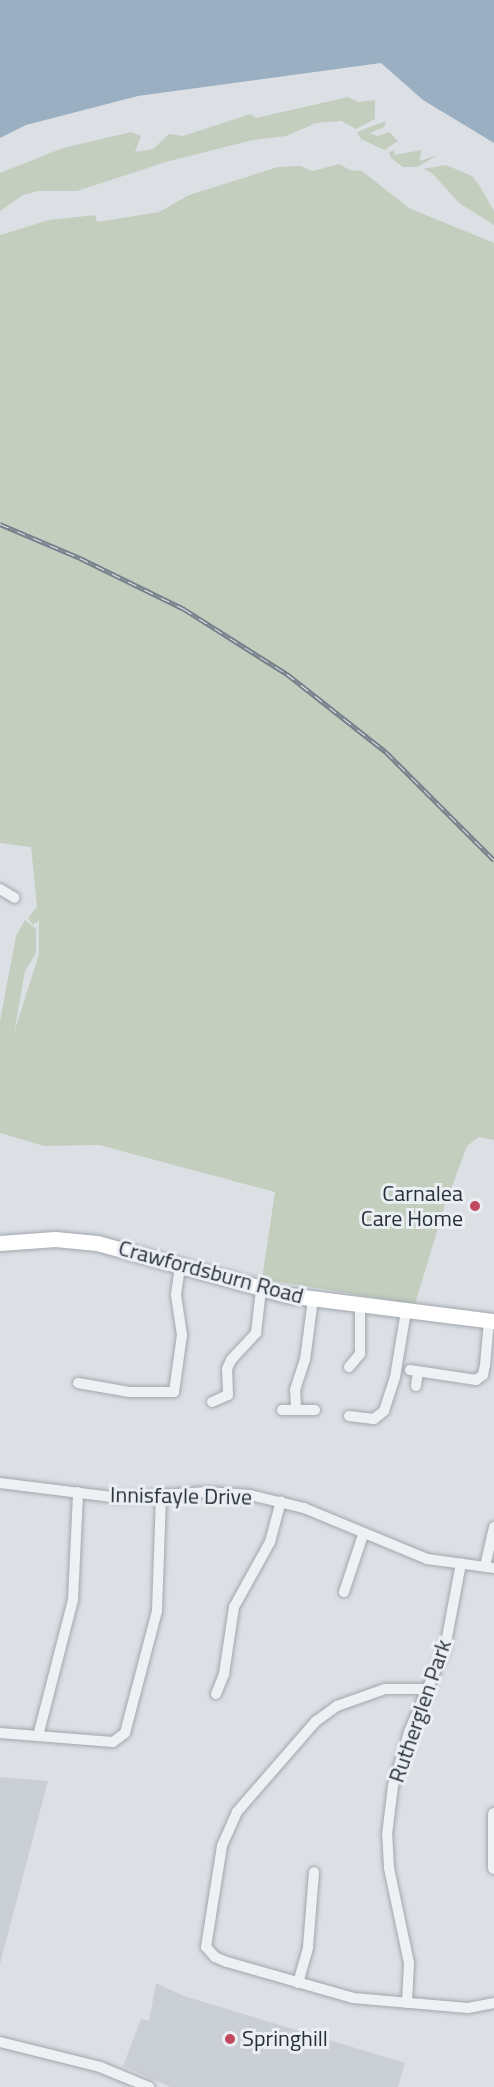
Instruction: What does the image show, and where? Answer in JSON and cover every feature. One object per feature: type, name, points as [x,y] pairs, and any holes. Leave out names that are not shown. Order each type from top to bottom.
[{"type":"main road","name":"Crawfordsburn Road","points":[[0,1243],[73,1240],[121,1248],[261,1290],[313,1299],[491,1321]]},
{"type":"street","points":[[0,889],[15,898]]},
{"type":"street","points":[[78,1383],[129,1392],[174,1392],[182,1335],[176,1295],[180,1266]]},
{"type":"street","points":[[212,1402],[231,1399],[227,1370],[238,1350],[256,1333],[261,1290]]},
{"type":"street","points":[[296,1407],[296,1381],[305,1360],[313,1299]]},
{"type":"street","points":[[349,1367],[360,1354],[360,1305]]},
{"type":"street","points":[[349,1416],[374,1419],[384,1411],[396,1377],[406,1311]]},
{"type":"street","points":[[416,1386],[414,1371],[476,1380],[483,1375],[491,1321]]},
{"type":"street","points":[[282,1410],[296,1407],[315,1410]]},
{"type":"street","name":"Innisfayle Drive","points":[[0,1483],[120,1497],[229,1493],[281,1501],[427,1559],[490,1567]]},
{"type":"street","points":[[39,1736],[73,1600],[78,1492]]},
{"type":"street","points":[[0,1732],[113,1742],[125,1733],[157,1611],[161,1496]]},
{"type":"street","points":[[216,1694],[224,1674],[234,1607],[270,1542],[281,1501]]},
{"type":"street","points":[[490,1567],[494,1527]]},
{"type":"street","points":[[344,1592],[363,1535]]},
{"type":"street","name":"Rutherglen Park","points":[[407,2002],[409,1963],[389,1868],[387,1835],[393,1786],[425,1689],[444,1648],[461,1563]]},
{"type":"street","points":[[425,1689],[385,1689],[337,1706],[316,1721],[227,1828],[206,1941],[209,1952],[226,1962],[353,1998],[468,2008],[494,2003]]},
{"type":"street","points":[[494,1814],[494,1868]]},
{"type":"street","points":[[298,1983],[308,1947],[314,1872]]},
{"type":"street","points":[[0,2042],[100,2067],[149,2087]]},
{"type":"shaded area","points":[[0,1777],[48,1781],[0,1964]]},
{"type":"shaded area","name":"Springhill","points":[[156,1983],[184,1996],[405,2063],[398,2087],[170,2087],[123,2066],[141,2019],[149,2021]]},
{"type":"green space","points":[[348,97],[358,102],[375,100],[375,119],[356,129],[341,121],[316,123],[286,136],[253,140],[166,162],[77,191],[38,191],[23,195],[0,211],[0,173],[63,148],[131,132],[141,136],[135,152],[153,149],[169,134],[183,136],[250,114],[256,118]]},
{"type":"green space","points":[[386,121],[384,127],[370,133],[377,136],[389,132],[398,141],[384,150],[361,139],[357,132]]},
{"type":"green space","points":[[395,150],[394,155],[422,150],[419,161],[438,155],[417,167],[403,167],[391,158],[389,152]]},
{"type":"green space","points":[[339,164],[350,170],[362,171],[409,208],[494,243],[494,1140],[479,1137],[467,1146],[444,1208],[415,1304],[262,1279],[275,1192],[99,1145],[44,1146],[0,1133],[0,1021],[16,936],[25,920],[36,929],[36,953],[25,971],[14,1033],[39,954],[39,920],[33,925],[28,918],[37,907],[31,847],[0,843],[0,235],[49,220],[95,215],[97,222],[159,212],[189,195],[278,167],[300,166],[313,171]]},
{"type":"green space","points":[[446,165],[472,176],[494,211],[494,225],[459,203],[432,173],[423,169]]},
{"type":"water","points":[[0,0],[494,0],[494,143],[423,100],[381,63],[138,96],[26,125],[0,138]]},
{"type":"railway","points":[[0,524],[80,558],[184,609],[287,674],[386,752],[494,860]]},
{"type":"place","name":"Carnalea Care Home","points":[[475,1206]]},
{"type":"place","name":"Springhill","points":[[230,2039]]}]
